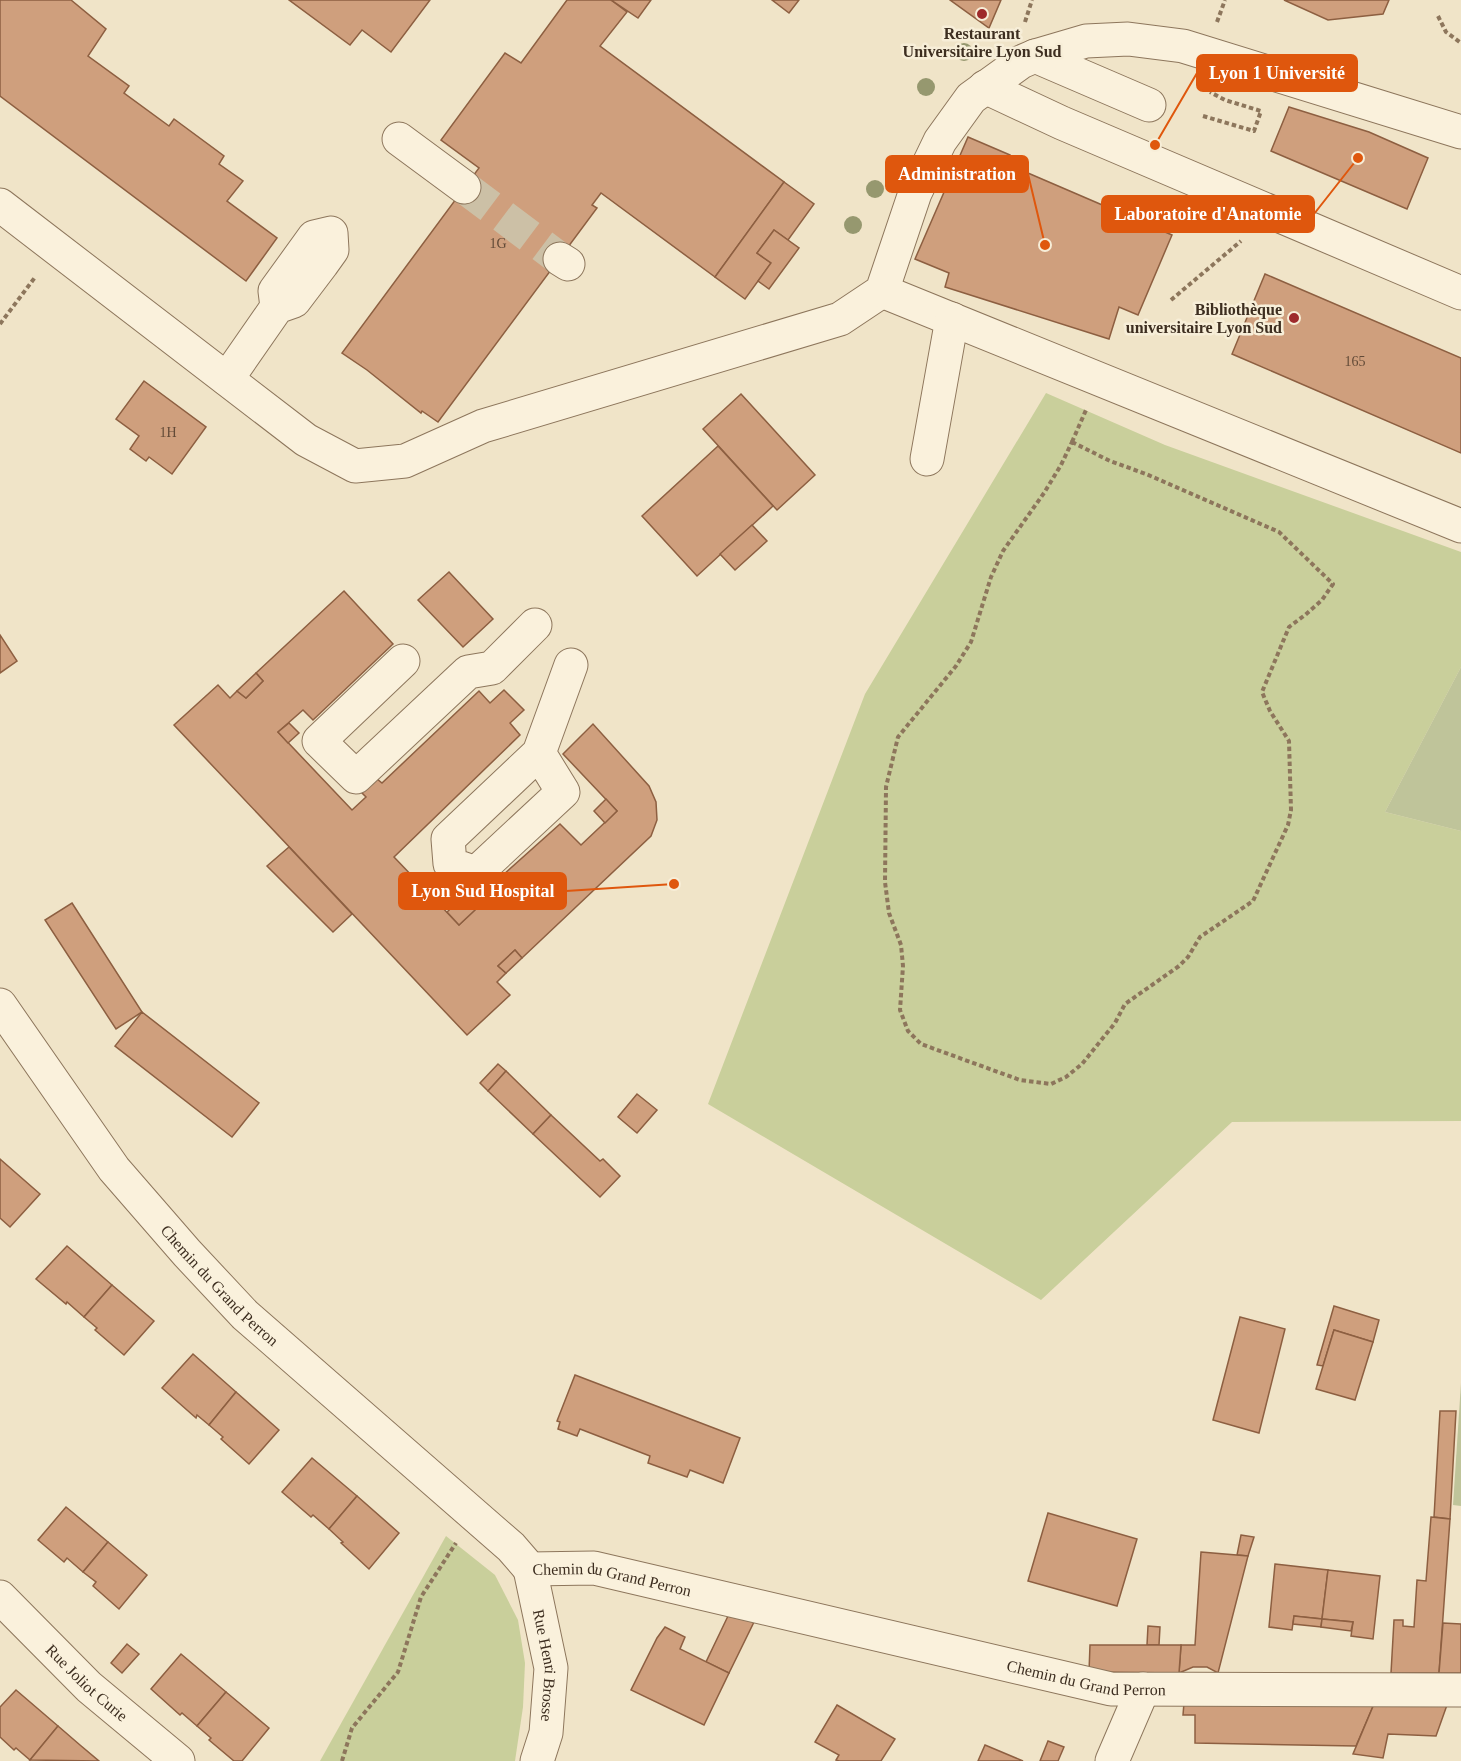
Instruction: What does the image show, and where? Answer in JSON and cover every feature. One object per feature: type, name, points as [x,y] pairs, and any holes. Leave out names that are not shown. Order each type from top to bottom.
[{"type":"street","points":[[1029,42],[1128,39],[1183,46],[1461,132]]},
{"type":"street","points":[[0,205],[306,440],[355,466],[405,461],[483,426],[840,320],[882,291],[915,193],[940,141],[971,98],[1021,62],[1029,42]]},
{"type":"street","points":[[1029,42],[1149,105]]},
{"type":"street","points":[[985,87],[1461,293]]},
{"type":"street","points":[[399,139],[464,187]]},
{"type":"street","points":[[882,291],[1461,525]]},
{"type":"street","points":[[227,379],[277,307]]},
{"type":"street","points":[[927,459],[952,318]]},
{"type":"street","points":[[403,661],[319,741],[356,777],[468,672],[492,668],[535,625]]},
{"type":"street","points":[[539,753],[571,665]]},
{"type":"street","name":"Chemin du Grand Perron","points":[[0,1005],[114,1169],[245,1316],[511,1547],[530,1569],[594,1568],[1111,1689],[1461,1690]]},
{"type":"street","name":"Rue Henri Brosse","points":[[530,1569],[551,1668],[546,1733],[537,1761]]},
{"type":"street","name":"Rue Joliot Curie","points":[[0,1597],[89,1686],[178,1761]]},
{"type":"street","points":[[1113,1761],[1143,1689]]},
{"type":"path","points":[[1029,42],[1032,0]]},
{"type":"path","points":[[1214,28],[1225,0]]},
{"type":"path","points":[[1438,16],[1446,32],[1461,43]]},
{"type":"path","points":[[1203,116],[1254,131],[1261,111],[1225,100],[1210,92]]},
{"type":"path","points":[[1171,300],[1241,241]]},
{"type":"path","points":[[0,324],[37,274]]},
{"type":"path","points":[[1072,442],[1110,461],[1146,474],[1279,532],[1333,584],[1322,600],[1289,627],[1263,692],[1270,711],[1289,741],[1292,810],[1288,825],[1253,901],[1200,937],[1188,957],[1179,966],[1125,1004],[1115,1023],[1082,1064],[1066,1077],[1052,1084],[1020,1080],[921,1044],[908,1031],[900,1010],[903,966],[901,945],[889,913],[884,851],[886,787],[898,737],[956,666],[970,642],[991,578],[1003,551],[1044,493],[1072,442]]},
{"type":"path","points":[[342,1761],[352,1728],[398,1672],[421,1597],[461,1535]]},
{"type":"green space","points":[[1046,393],[1165,445],[1461,552],[1461,667],[1385,812],[1461,831],[1461,1121],[1232,1122],[1041,1300],[708,1104],[865,694]]},
{"type":"green space","points":[[1461,667],[1461,831],[1385,812]]},
{"type":"green space","points":[[1461,1383],[1461,1506],[1453,1505]]},
{"type":"green space","points":[[446,1536],[495,1575],[518,1620],[525,1663],[523,1707],[515,1761],[320,1761]]},
{"type":"building","points":[[0,0],[71,0],[106,29],[88,56],[129,86],[124,93],[169,126],[174,119],[224,156],[219,164],[243,181],[227,201],[277,238],[246,281],[0,96]]},
{"type":"building","points":[[289,0],[430,0],[391,52],[362,30],[350,45]]},
{"type":"building","points":[[567,0],[611,0],[627,12],[600,46],[784,182],[715,277],[601,193],[592,205],[597,208],[438,422],[422,411],[421,413],[342,353],[479,168],[441,140],[505,53],[521,63]]},
{"type":"building","points":[[611,0],[651,0],[638,18]]},
{"type":"building","points":[[772,0],[799,0],[789,13]]},
{"type":"building","name":"Restaurant Universitaire Lyon Sud","points":[[950,0],[1001,0],[989,28]]},
{"type":"building","points":[[1284,0],[1389,0],[1383,14],[1328,20]]},
{"type":"building","points":[[1289,107],[1369,132],[1428,158],[1407,209],[1271,151]]},
{"type":"building","points":[[968,137],[1010,155],[1007,164],[1172,235],[1138,315],[1119,307],[1109,339],[945,287],[949,273],[915,259]]},
{"type":"building","points":[[784,182],[814,204],[788,240],[774,230],[757,253],[771,263],[745,299],[715,277]]},
{"type":"building","points":[[774,230],[799,248],[769,289],[758,281],[771,263],[757,253]]},
{"type":"building","points":[[1265,274],[1461,358],[1461,453],[1232,354]]},
{"type":"building","points":[[144,381],[206,427],[172,474],[149,457],[146,461],[130,449],[139,436],[116,419]]},
{"type":"building","points":[[741,394],[815,475],[777,510],[703,429]]},
{"type":"building","points":[[718,446],[773,506],[697,576],[642,516]]},
{"type":"building","points":[[752,525],[767,541],[735,570],[720,554]]},
{"type":"building","points":[[449,572],[493,619],[463,647],[418,600]]},
{"type":"building","points":[[344,591],[393,644],[313,720],[303,710],[278,732],[352,810],[366,797],[356,787],[371,774],[382,783],[479,691],[490,703],[504,690],[524,710],[510,723],[520,735],[394,857],[459,925],[475,910],[476,899],[560,824],[581,845],[617,811],[563,754],[593,724],[649,786],[656,802],[657,820],[651,836],[522,958],[515,950],[498,966],[506,973],[497,982],[510,995],[467,1035],[174,725],[218,685],[230,698],[237,691],[246,698],[263,681],[256,673]]},
{"type":"building","points":[[0,635],[17,661],[0,673]]},
{"type":"building","points":[[256,673],[263,681],[246,698],[237,691]]},
{"type":"building","points":[[289,723],[299,733],[288,743],[278,732]]},
{"type":"building","points":[[606,799],[617,811],[605,823],[594,811]]},
{"type":"building","points":[[289,847],[352,914],[333,932],[267,866]]},
{"type":"building","points":[[469,892],[476,899],[475,910],[459,925],[447,912]]},
{"type":"building","points":[[72,903],[142,1012],[116,1029],[45,920]]},
{"type":"building","points":[[515,950],[522,958],[506,973],[498,966]]},
{"type":"building","points":[[142,1012],[259,1103],[232,1137],[115,1046]]},
{"type":"building","points":[[498,1064],[506,1071],[488,1091],[480,1083]]},
{"type":"building","points":[[506,1071],[551,1115],[533,1134],[488,1091]]},
{"type":"building","points":[[637,1094],[657,1110],[637,1133],[618,1117]]},
{"type":"building","points":[[551,1115],[600,1161],[603,1159],[620,1176],[600,1197],[533,1134]]},
{"type":"building","points":[[0,1159],[40,1194],[10,1227],[0,1218]]},
{"type":"building","points":[[67,1246],[112,1285],[84,1317],[36,1279]]},
{"type":"building","points":[[112,1285],[154,1321],[124,1355],[95,1330],[97,1328],[84,1317]]},
{"type":"building","points":[[1334,1306],[1379,1320],[1373,1342],[1334,1330],[1323,1366],[1317,1365]]},
{"type":"building","points":[[1240,1317],[1285,1329],[1259,1433],[1213,1420]]},
{"type":"building","points":[[1334,1330],[1373,1342],[1355,1400],[1316,1389]]},
{"type":"building","points":[[193,1354],[236,1392],[209,1425],[197,1415],[196,1418],[162,1388]]},
{"type":"building","points":[[575,1375],[740,1438],[723,1483],[690,1470],[687,1477],[648,1463],[650,1456],[580,1429],[577,1436],[558,1429],[560,1422],[557,1421]]},
{"type":"building","points":[[236,1392],[279,1430],[249,1464],[209,1425]]},
{"type":"building","points":[[1440,1411],[1456,1411],[1450,1519],[1434,1517]]},
{"type":"building","points":[[312,1458],[357,1496],[329,1529],[282,1492]]},
{"type":"building","points":[[357,1496],[399,1533],[369,1569],[329,1529]]},
{"type":"building","points":[[66,1507],[108,1542],[83,1572],[67,1558],[64,1562],[38,1540]]},
{"type":"building","points":[[1048,1513],[1137,1539],[1117,1606],[1028,1581]]},
{"type":"building","points":[[1431,1517],[1450,1519],[1439,1673],[1391,1673],[1394,1620],[1403,1620],[1403,1626],[1414,1627],[1417,1580],[1426,1581]]},
{"type":"building","points":[[1241,1535],[1254,1537],[1248,1556],[1237,1555]]},
{"type":"building","points":[[108,1542],[147,1575],[119,1609],[93,1586],[96,1582],[83,1572]]},
{"type":"building","points":[[1201,1552],[1248,1556],[1218,1673],[1207,1667],[1193,1667],[1179,1673],[1181,1645],[1195,1645]]},
{"type":"building","points":[[1275,1564],[1328,1570],[1322,1619],[1294,1616],[1292,1630],[1269,1627]]},
{"type":"building","points":[[1328,1570],[1380,1576],[1373,1639],[1351,1636],[1353,1622],[1322,1619]]},
{"type":"building","points":[[728,1616],[754,1622],[729,1673],[706,1662]]},
{"type":"building","points":[[1294,1616],[1322,1619],[1321,1627],[1293,1624]]},
{"type":"building","points":[[1322,1619],[1353,1622],[1351,1631],[1321,1627]]},
{"type":"building","points":[[1443,1623],[1461,1624],[1461,1673],[1439,1673]]},
{"type":"building","points":[[1148,1626],[1160,1627],[1159,1645],[1147,1645]]},
{"type":"building","points":[[665,1627],[685,1637],[680,1649],[729,1673],[704,1725],[631,1690],[657,1638]]},
{"type":"building","points":[[127,1644],[139,1654],[122,1673],[111,1663]]},
{"type":"building","points":[[1090,1645],[1181,1645],[1179,1673],[1089,1672]]},
{"type":"building","points":[[181,1654],[226,1692],[197,1726],[182,1713],[180,1715],[151,1689]]},
{"type":"building","points":[[16,1690],[58,1726],[30,1760],[0,1737],[0,1707]]},
{"type":"building","points":[[226,1692],[269,1728],[242,1761],[234,1761],[209,1740],[211,1738],[197,1726]]},
{"type":"building","points":[[1184,1703],[1374,1704],[1356,1746],[1195,1743],[1195,1715],[1183,1715]]},
{"type":"building","points":[[1374,1704],[1447,1705],[1436,1736],[1388,1734],[1383,1758],[1353,1754]]},
{"type":"building","points":[[837,1705],[895,1739],[881,1761],[839,1761],[836,1760],[839,1755],[815,1742]]},
{"type":"building","points":[[58,1726],[80,1745],[99,1761],[30,1760]]},
{"type":"building","points":[[1048,1741],[1064,1747],[1058,1761],[1040,1761]]},
{"type":"building","points":[[985,1745],[1023,1761],[978,1761]]},
{"type":"tunnel","points":[[464,187],[560,259]]},
{"type":"place","name":"Restaurant Universitaire Lyon Sud","points":[[982,14]]},
{"type":"place","name":"Lyon 1 Université","points":[[1155,145]]},
{"type":"place","name":"Laboratoire d'Anatomie","points":[[1358,158]]},
{"type":"place","name":"Administration","points":[[1045,245]]},
{"type":"place","name":"Bibliothèque universitaire Lyon Sud","points":[[1294,318]]},
{"type":"place","name":"Lyon Sud Hospital","points":[[674,884]]}]
